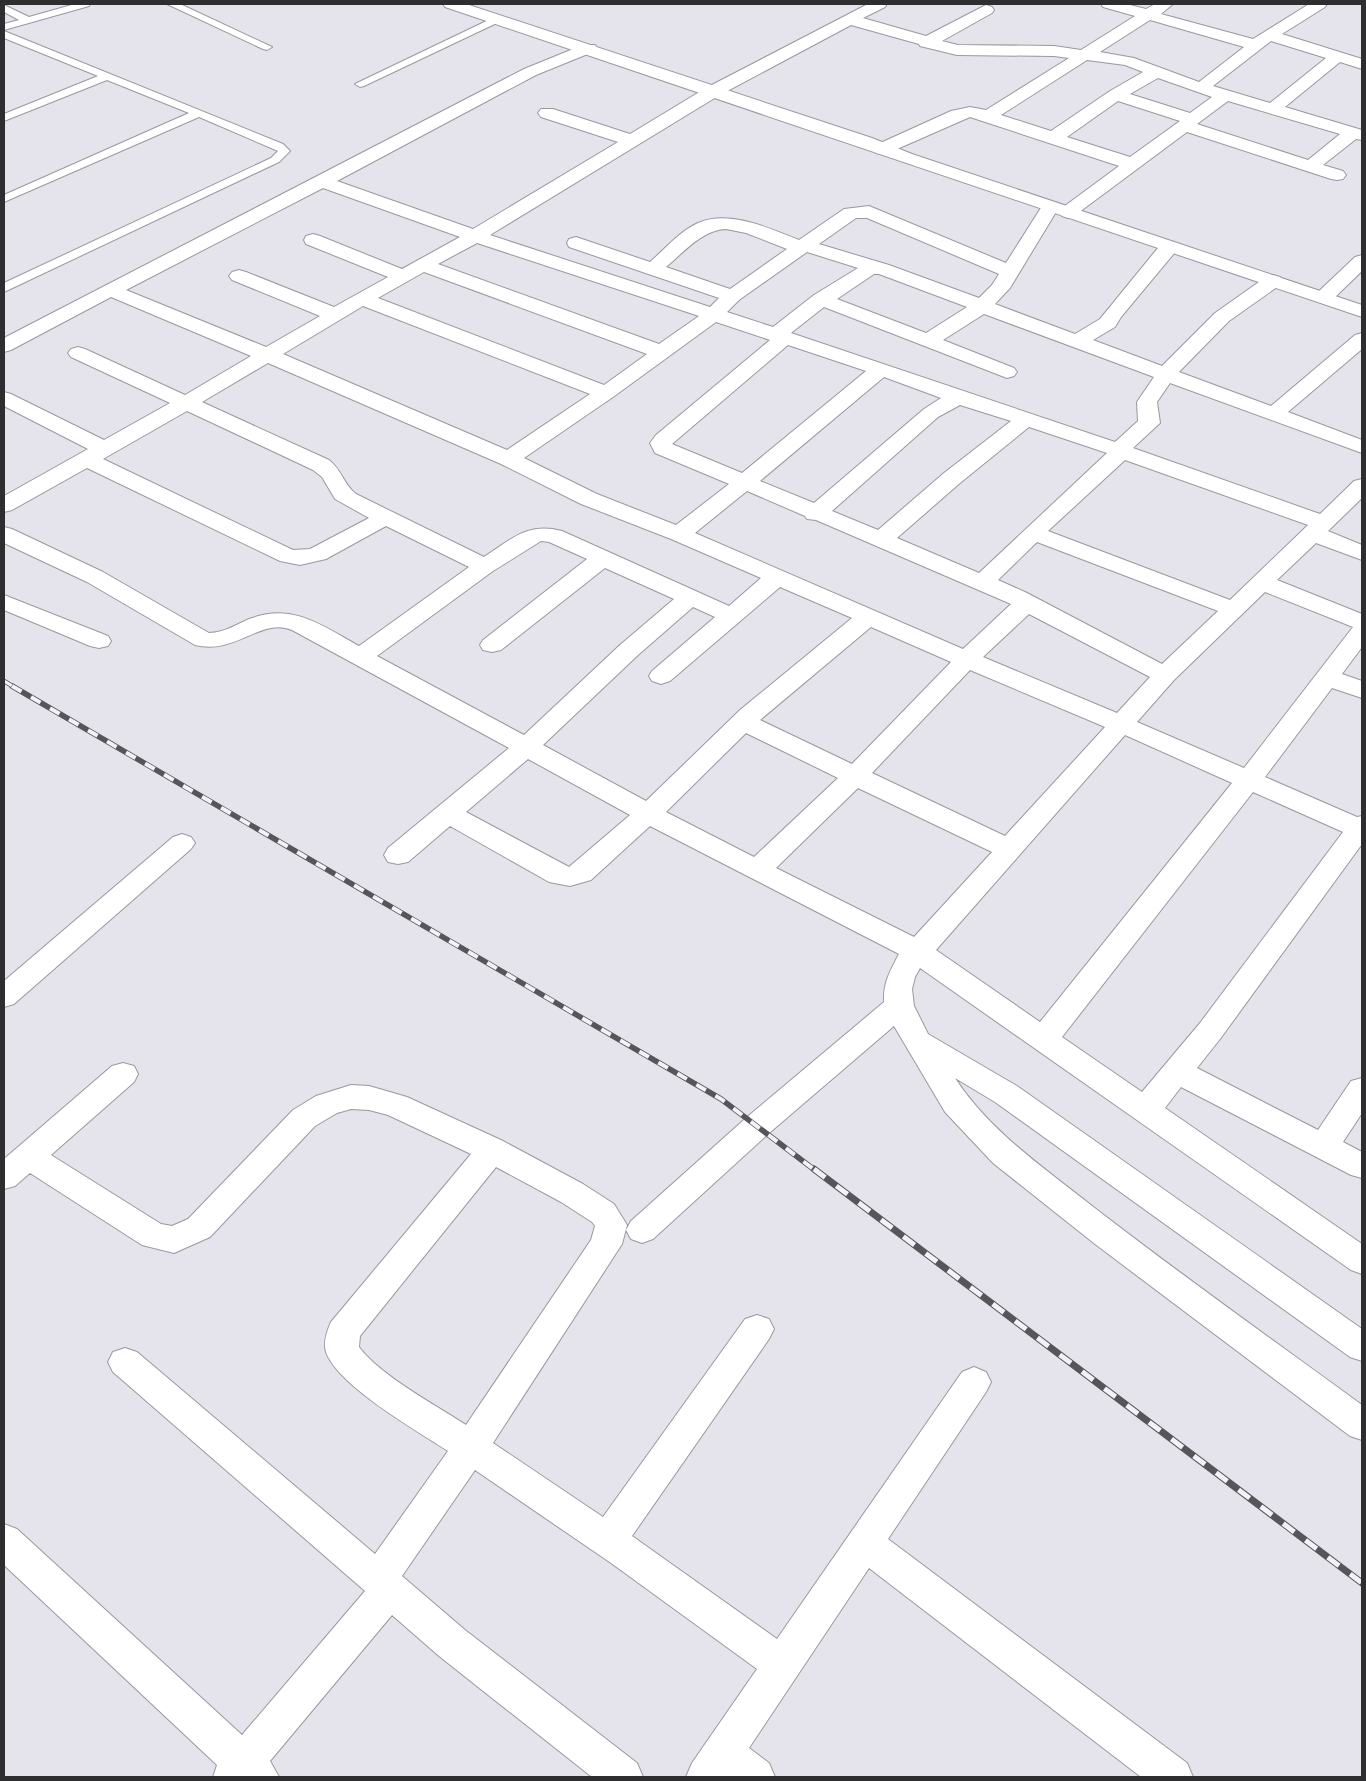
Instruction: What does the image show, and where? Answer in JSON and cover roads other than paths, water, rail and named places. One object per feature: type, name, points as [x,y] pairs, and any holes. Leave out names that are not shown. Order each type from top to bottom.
[{"type":"street","points":[[451,4],[589,48],[712,92],[1362,311]]},
{"type":"street","points":[[9,496],[96,454],[188,402],[269,356],[362,299],[475,236],[712,92],[879,4]]},
{"type":"street","points":[[1109,4],[1349,60]]},
{"type":"street","points":[[988,116],[1146,14],[1165,4]]},
{"type":"street","points":[[1201,88],[1263,40],[1319,4]]},
{"type":"street","points":[[926,43],[986,10]]},
{"type":"street","points":[[848,19],[926,43],[963,51],[1049,50],[1128,61],[1201,88],[1273,109],[1354,129]]},
{"type":"street","points":[[4,346],[530,72],[589,48]]},
{"type":"street","points":[[1273,109],[1349,60],[1362,49]]},
{"type":"street","points":[[1053,138],[1116,95],[1156,72]]},
{"type":"street","points":[[1116,95],[1337,175]]},
{"type":"street","points":[[928,342],[982,306],[1000,288],[1010,272],[1059,209],[1132,164],[1225,95]]},
{"type":"street","points":[[882,148],[963,113],[976,112],[1132,164]]},
{"type":"street","points":[[547,113],[631,140]]},
{"type":"street","points":[[1311,166],[1354,129]]},
{"type":"street","points":[[322,182],[475,236],[881,369],[958,397],[1120,450],[1318,528],[1362,553]]},
{"type":"street","points":[[509,459],[606,393],[714,314],[732,296],[851,213],[864,211],[1010,272]]},
{"type":"street","points":[[654,268],[701,230],[715,224],[734,225],[878,268],[1167,373],[1362,447]]},
{"type":"street","points":[[314,240],[403,276]]},
{"type":"street","points":[[576,243],[732,296]]},
{"type":"street","points":[[1077,341],[1108,323],[1112,315],[1170,247]]},
{"type":"street","points":[[1324,297],[1362,261]]},
{"type":"street","points":[[422,265],[660,352]]},
{"type":"street","points":[[878,268],[866,270],[822,300],[661,443],[663,448],[981,584],[1017,597],[1165,675]]},
{"type":"street","points":[[239,276],[335,315]]},
{"type":"street","points":[[981,584],[1032,533],[1149,423],[1147,402],[1167,373],[1222,317],[1273,281]]},
{"type":"street","points":[[110,290],[509,459],[589,499],[679,534],[966,660],[1121,724],[1361,828],[1210,1031],[1146,1109]]},
{"type":"street","points":[[362,299],[606,393]]},
{"type":"street","points":[[822,300],[1007,372]]},
{"type":"street","points":[[1275,413],[1362,339]]},
{"type":"street","points":[[78,354],[188,402],[321,465],[332,472],[338,491],[342,496],[485,566]]},
{"type":"street","points":[[679,534],[744,483],[881,369]]},
{"type":"street","points":[[815,514],[931,413],[958,397]]},
{"type":"street","points":[[4,398],[96,454],[269,548],[300,558],[318,554],[385,518]]},
{"type":"street","points":[[880,541],[952,478],[1026,419]]},
{"type":"street","points":[[1362,486],[1165,675],[911,959],[901,977],[898,989],[899,1006],[916,1040],[956,1104],[1004,1154],[1106,1235],[1362,1425]]},
{"type":"street","points":[[1032,533],[1233,609]]},
{"type":"street","points":[[4,534],[95,577],[204,640],[216,642],[260,623],[278,619],[308,628],[648,814],[917,952],[1044,1038],[1362,1261]]},
{"type":"street","points":[[360,657],[485,566],[530,538],[540,534],[554,536],[732,616]]},
{"type":"street","points":[[492,645],[602,558]]},
{"type":"street","points":[[662,676],[777,577]]},
{"type":"street","points":[[1261,582],[1362,622]]},
{"type":"street","points":[[398,855],[525,748],[629,650],[690,597]]},
{"type":"street","points":[[4,602],[99,641]]},
{"type":"street","points":[[758,870],[855,776],[966,660],[1023,606],[1024,602]]},
{"type":"street","points":[[448,813],[559,876],[570,877],[581,872],[648,814],[742,722],[868,617]]},
{"type":"street","points":[[1044,1038],[1249,780],[1362,631]]},
{"type":"street","points":[[1327,677],[1362,690]]},
{"type":"street","points":[[742,722],[1009,849]]},
{"type":"street","points":[[4,997],[182,843]]},
{"type":"street","points":[[642,1230],[757,1126],[899,1006]]},
{"type":"street","points":[[916,1040],[1006,1094],[1362,1347]]},
{"type":"street","points":[[1177,1071],[1362,1166]]},
{"type":"street","points":[[4,1177],[123,1074]]},
{"type":"street","points":[[1324,1146],[1362,1089]]},
{"type":"street","points":[[4,1541],[244,1772],[384,1585],[471,1448],[606,1244],[611,1225],[603,1213],[572,1193],[492,1150],[396,1105],[369,1098],[351,1097],[327,1104],[304,1118],[199,1228],[174,1240],[153,1236],[28,1156]]},
{"type":"street","points":[[492,1150],[342,1332],[342,1350],[354,1366],[370,1380],[608,1540],[783,1666]]},
{"type":"street","points":[[608,1540],[756,1329]]},
{"type":"street","points":[[125,1362],[452,1643],[623,1777]]},
{"type":"street","points":[[755,1777],[715,1765],[974,1382]]},
{"type":"street","points":[[865,1543],[1173,1777]]},
{"type":"lane","points":[[4,27],[84,4]]},
{"type":"lane","points":[[172,4],[267,47]]},
{"type":"lane","points":[[4,8],[27,20]]},
{"type":"lane","points":[[360,84],[497,19]]},
{"type":"lane","points":[[4,34],[279,146],[283,148],[284,154],[276,160],[4,288]]},
{"type":"lane","points":[[4,118],[107,76]]},
{"type":"lane","points":[[4,199],[199,114]]},
{"type":"railway","points":[[4,681],[14,687]]},
{"type":"railway","points":[[12,686],[721,1099],[816,1171]]},
{"type":"railway","points":[[814,1169],[1362,1583]]}]
